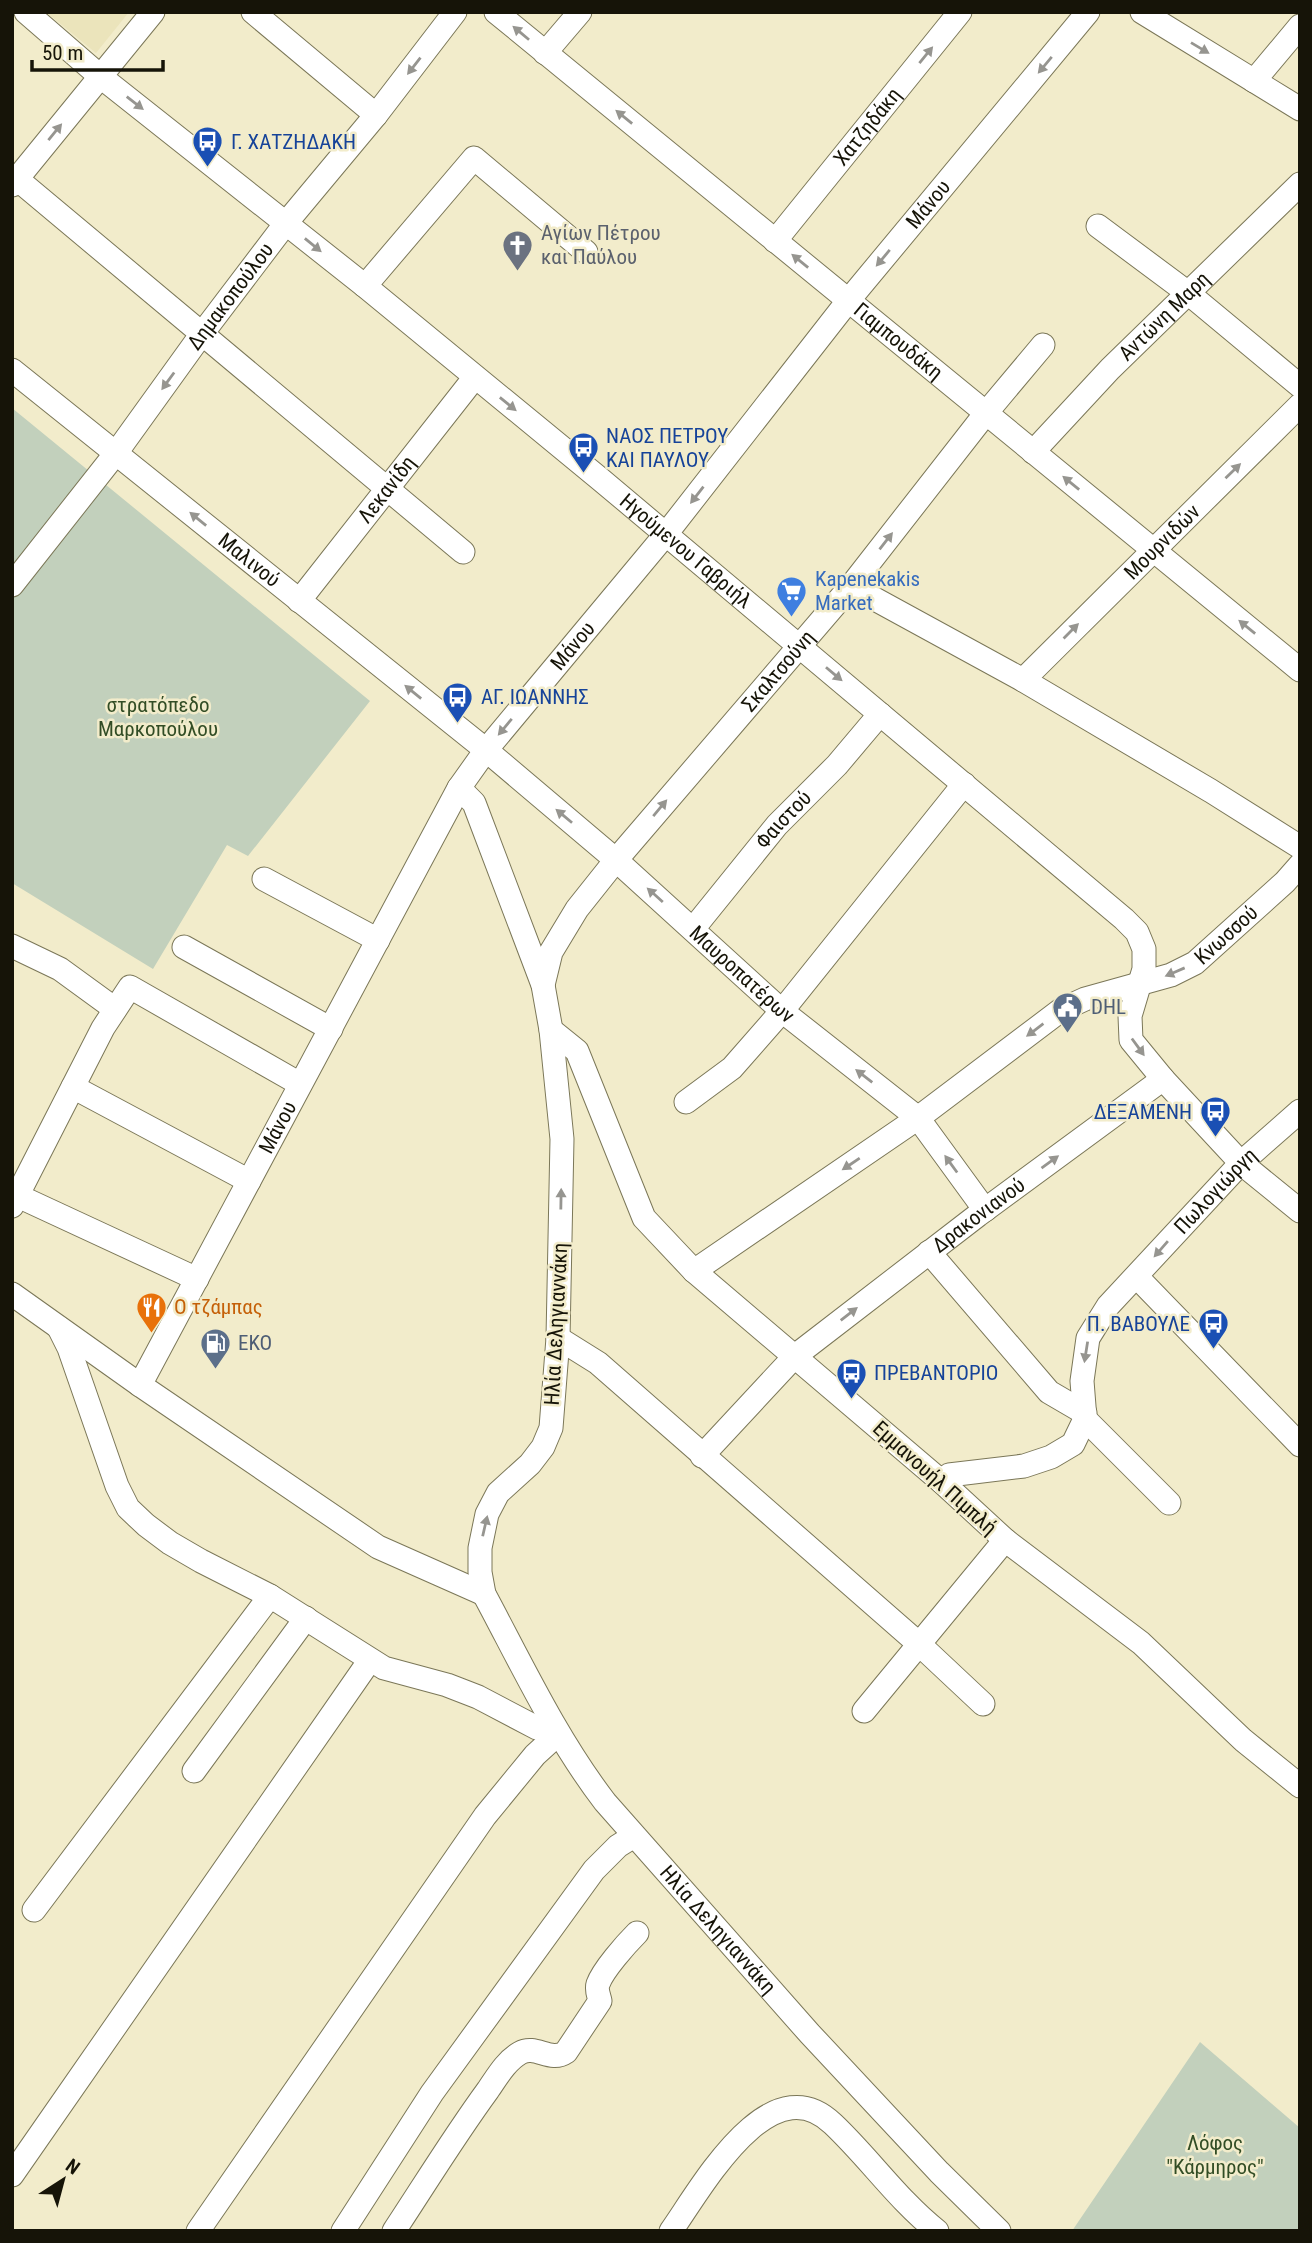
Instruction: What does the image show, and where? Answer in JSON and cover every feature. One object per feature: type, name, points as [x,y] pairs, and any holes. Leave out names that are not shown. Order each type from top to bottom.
[{"type":"street","name":"Ηγούμενου Γαβριήλ","points":[[26,12],[101,76],[365,286],[666,534],[1137,932],[1144,949],[1144,970],[1130,1016],[1131,1040],[1163,1079],[1241,1163],[1300,1211]]},
{"type":"street","points":[[153,12],[15,182],[463,552]]},
{"type":"street","points":[[253,12],[376,115]]},
{"type":"street","name":"Δημακοπούλου","points":[[12,585],[116,453],[286,223],[376,115],[455,12]]},
{"type":"street","name":"Γιαμπουδάκη","points":[[496,12],[1300,670]]},
{"type":"street","points":[[545,53],[580,12]]},
{"type":"street","name":"Χατζηδάκη","points":[[775,241],[960,12]]},
{"type":"street","name":"Μάνου","points":[[140,1385],[459,788],[486,750],[666,534],[848,301],[1088,12]]},
{"type":"street","points":[[1142,12],[1300,109]]},
{"type":"street","points":[[1254,81],[1300,26]]},
{"type":"street","points":[[365,286],[474,158],[586,252]]},
{"type":"street","name":"Αντώνη Μαρη","points":[[1033,452],[1110,369],[1300,184]]},
{"type":"street","points":[[1098,226],[1188,293],[1300,386]]},
{"type":"street","name":"Σκαλτσούνη","points":[[543,985],[551,952],[578,909],[616,860],[851,586],[986,413],[1043,345]]},
{"type":"street","name":"Μαλινού","points":[[12,370],[486,750]]},
{"type":"street","name":"Λεκανίδη","points":[[299,601],[475,377]]},
{"type":"street","name":"Μουρνιδών","points":[[1023,680],[1300,405]]},
{"type":"street","points":[[851,586],[1023,680],[1300,847]]},
{"type":"street","name":"Φαιστού","points":[[692,929],[777,825],[837,765],[880,713]]},
{"type":"street","name":"Μαυροπατέρων","points":[[486,750],[616,860],[782,1011],[918,1118],[985,1210]]},
{"type":"street","points":[[685,1102],[732,1068],[782,1011],[964,784]]},
{"type":"street","points":[[459,788],[474,803],[543,985]]},
{"type":"street","name":"Κνωσσού","points":[[694,1271],[918,1118],[1061,1010],[1119,988],[1171,975],[1195,963],[1284,882],[1300,864]]},
{"type":"street","points":[[264,879],[378,940]]},
{"type":"street","points":[[12,946],[60,969],[115,1009]]},
{"type":"street","points":[[184,947],[331,1029]]},
{"type":"street","name":"Ηλία ∆εληγιαννάκη","points":[[484,1594],[480,1548],[487,1514],[498,1493],[530,1464],[543,1447],[551,1428],[558,1338],[562,1139],[551,1030],[543,985]]},
{"type":"street","points":[[197,1279],[15,1201],[103,1028],[130,987],[300,1084]]},
{"type":"street","name":"Εµµανουήλ Πιµπλή","points":[[551,1030],[577,1051],[644,1218],[694,1271],[942,1482],[1005,1540],[1141,1643],[1243,1740],[1300,1786]]},
{"type":"street","name":"Δρακονιανού","points":[[702,1455],[795,1356],[929,1252],[1163,1079]]},
{"type":"street","points":[[73,1087],[249,1181]]},
{"type":"street","name":"Πωλογιώργη","points":[[1085,1416],[1082,1381],[1088,1338],[1108,1306],[1241,1163],[1300,1111]]},
{"type":"street","points":[[929,1252],[1049,1392],[1085,1416],[1169,1503]]},
{"type":"street","points":[[1137,1277],[1300,1445]]},
{"type":"street","points":[[16,1306],[59,1328],[378,1547],[484,1594]]},
{"type":"street","points":[[59,1328],[69,1348],[117,1486],[128,1508],[146,1525],[170,1543],[270,1596],[384,1668],[431,1679],[458,1689],[537,1728],[558,1734]]},
{"type":"street","points":[[558,1338],[597,1363],[919,1644],[983,1704]]},
{"type":"street","points":[[942,1482],[949,1475],[1024,1466],[1051,1457],[1073,1444],[1085,1416]]},
{"type":"street","points":[[863,1711],[1005,1540]]},
{"type":"street","name":"Ηλία Δεληγιαννάκη","points":[[484,1594],[558,1734],[580,1769],[634,1836],[810,2034],[939,2172],[999,2231]]},
{"type":"street","points":[[34,1910],[270,1596]]},
{"type":"street","points":[[194,1771],[306,1618]]},
{"type":"street","points":[[12,2175],[370,1660]]},
{"type":"street","points":[[198,2231],[485,1816],[535,1755],[558,1734]]},
{"type":"street","points":[[343,2231],[432,2093],[594,1870],[618,1846],[634,1836]]},
{"type":"street","points":[[394,2231],[472,2112],[510,2060],[530,2050],[552,2056],[566,2052],[600,2001],[597,1990],[599,1982],[637,1933]]},
{"type":"street","points":[[671,2231],[741,2137],[771,2113],[790,2106],[807,2107],[832,2122],[903,2199],[937,2231]]},
{"type":"shaded area","points":[[46,12],[129,12],[96,53]]},
{"type":"green space","name":"στρατόπεδο Μαρκοπούλου","points":[[12,408],[370,701],[248,856],[227,845],[153,969],[12,883]]},
{"type":"green space","name":"Λόφος \"Κάρμηρος\"","points":[[1200,2042],[1300,2128],[1300,2231],[1072,2231]]},
{"type":"place","name":"Γ. ΧΑΤΖΗΔΑΚΗ","points":[[208,169]]},
{"type":"place","name":"Αγίων Πέτρου και Παύλου","points":[[518,272]]},
{"type":"place","name":"ΝΑΟΣ ΠΕΤΡΟΥ ΚΑΙ ΠΑΥΛΟΥ","points":[[583,475]]},
{"type":"place","name":"Kapenekakis Market","points":[[792,618]]},
{"type":"place","name":"ΑΓ. ΙΩΑΝΝΗΣ","points":[[458,724]]},
{"type":"place","name":"DHL","points":[[1068,1034]]},
{"type":"place","name":"ΔΕΞΑΜΕΝΗ","points":[[1215,1139]]},
{"type":"place","name":"Ο τζάμπας","points":[[151,1334]]},
{"type":"place","name":"Π. ΒΑΒΟΥΛΕ","points":[[1213,1351]]},
{"type":"place","name":"EKO","points":[[215,1370]]},
{"type":"place","name":"ΠΡΕΒΑΝΤΟΡΙΟ","points":[[851,1400]]}]
